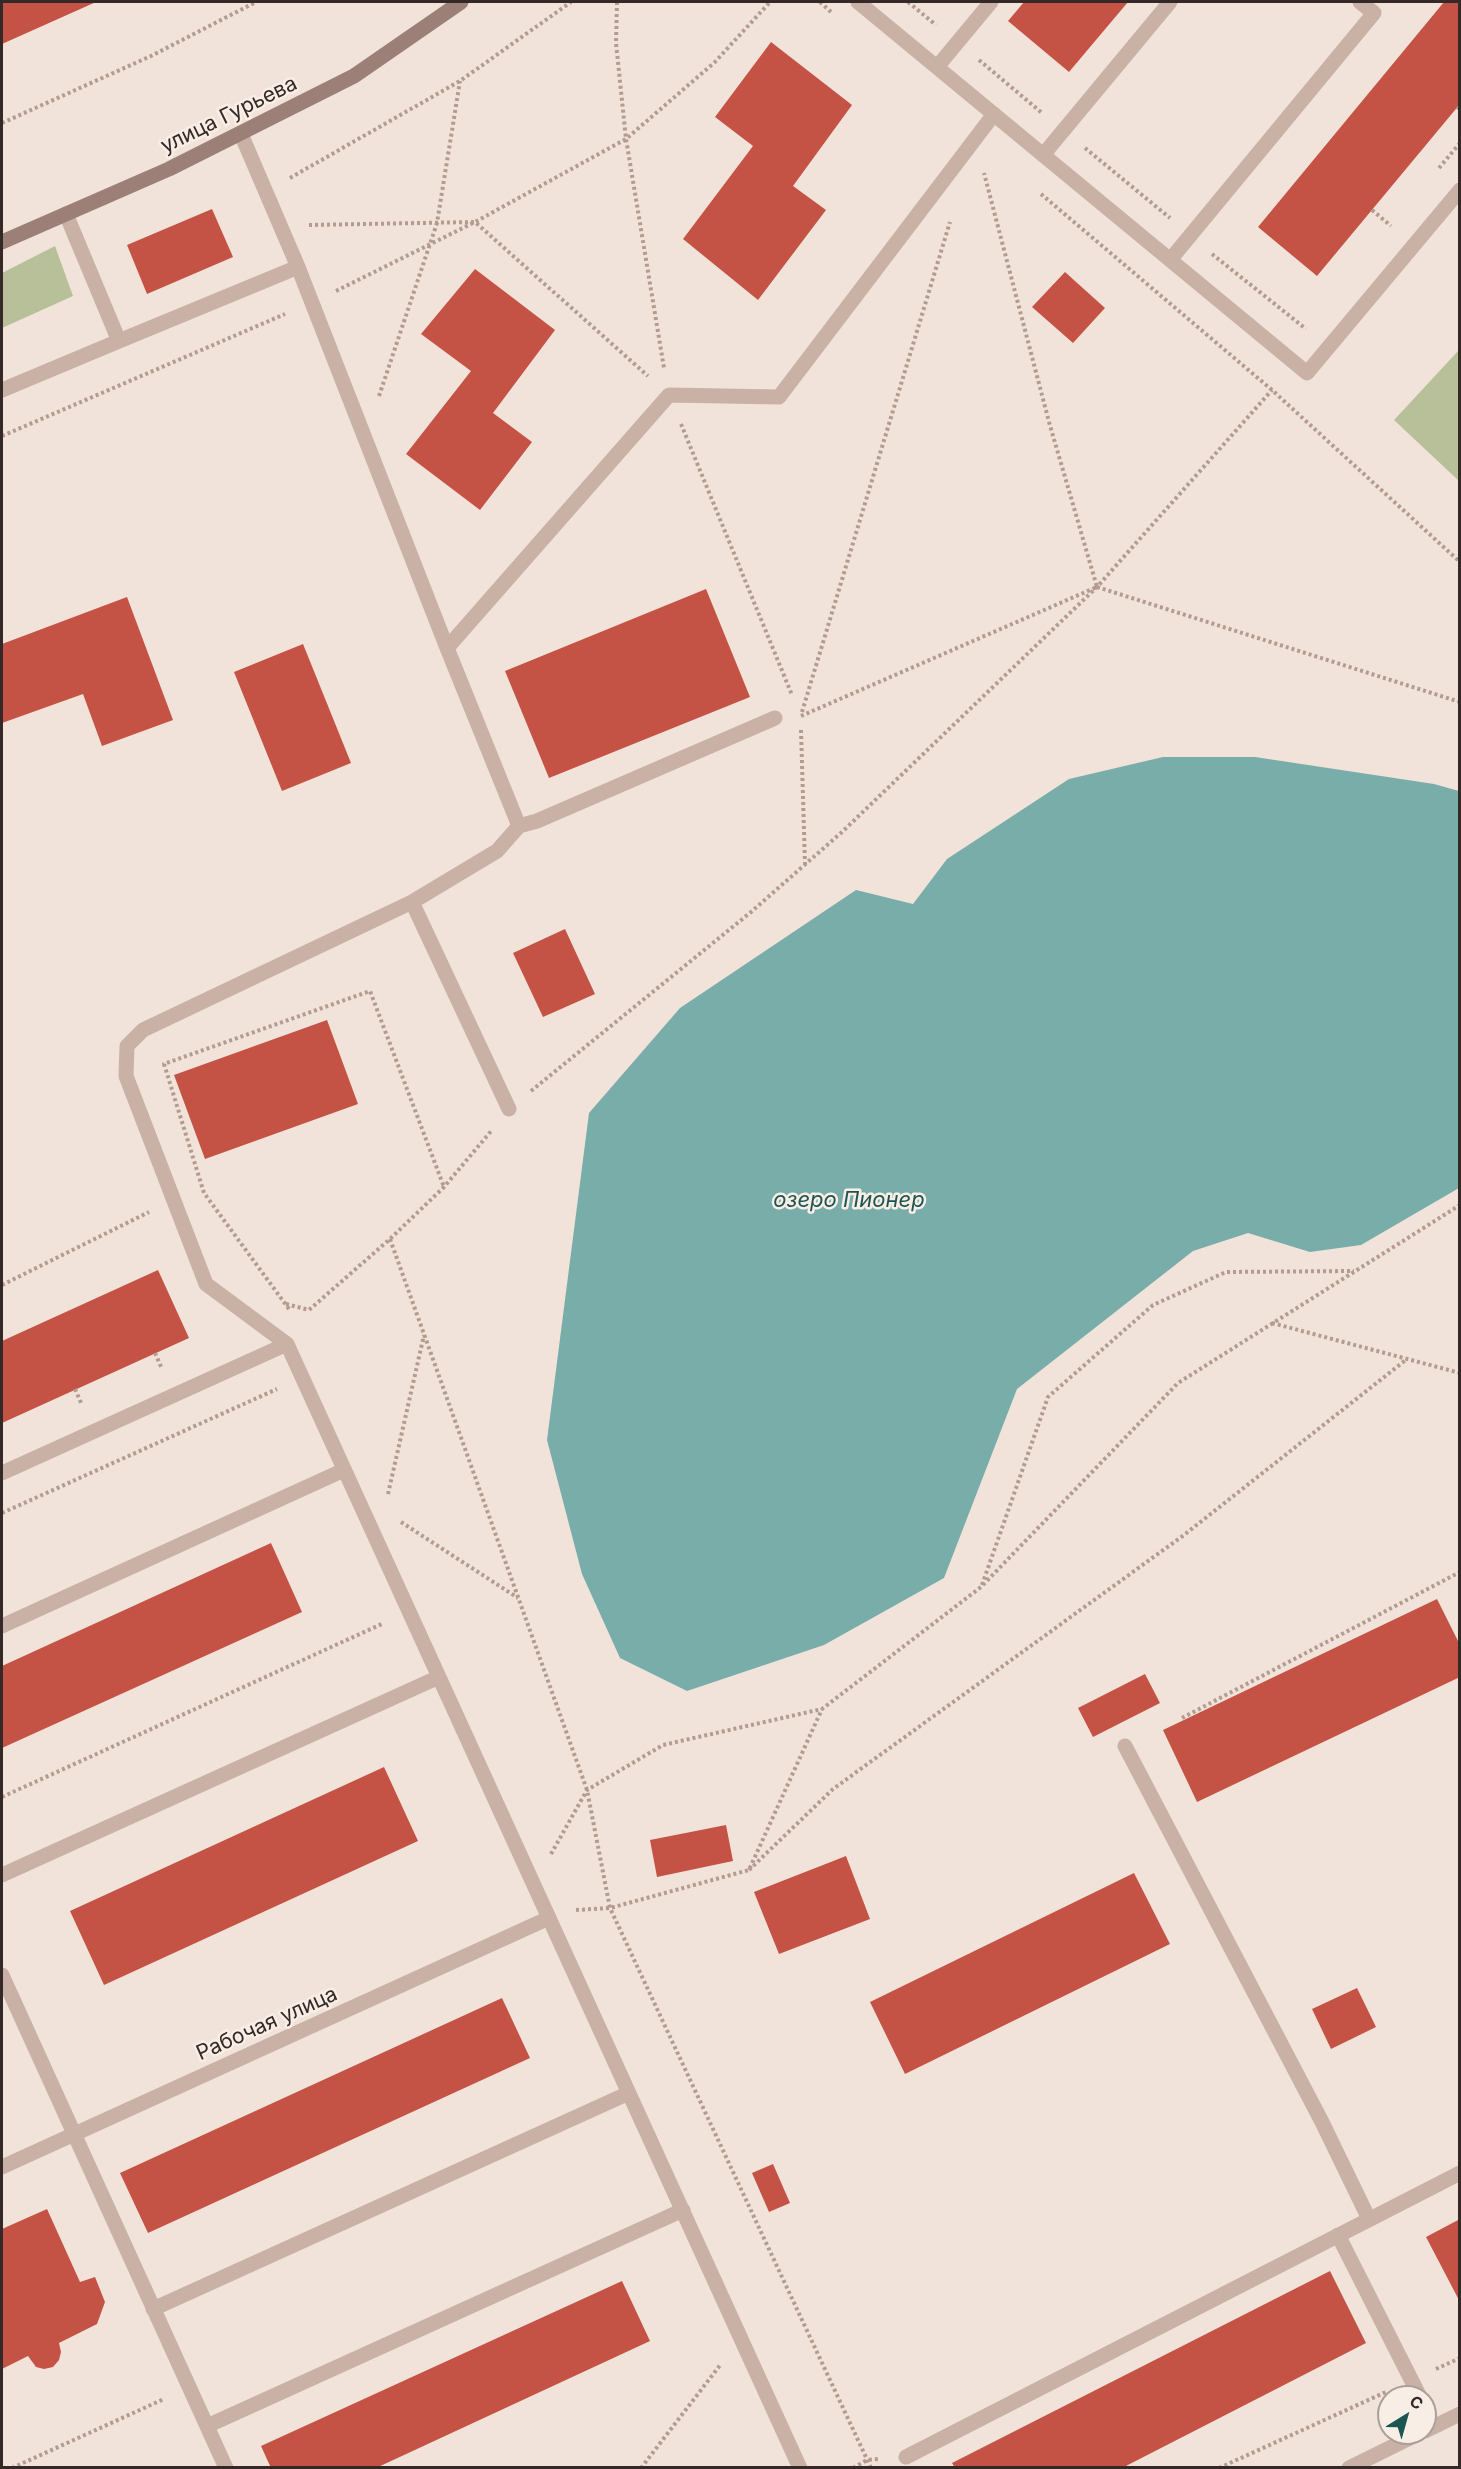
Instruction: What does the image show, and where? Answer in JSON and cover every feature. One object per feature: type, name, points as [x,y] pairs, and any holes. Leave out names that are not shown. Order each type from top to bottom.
[{"type":"main road","name":"улица Гурьева","points":[[2,242],[169,169],[354,76],[461,2]]},
{"type":"street","points":[[858,2],[1307,373],[1460,190]]},
{"type":"street","points":[[937,67],[991,2]]},
{"type":"street","points":[[1043,155],[1170,2]]},
{"type":"street","points":[[1170,260],[1374,13],[1360,2]]},
{"type":"street","points":[[447,648],[669,395],[779,397],[994,114]]},
{"type":"street","points":[[241,134],[298,267],[519,826]]},
{"type":"street","points":[[66,214],[118,341]]},
{"type":"street","points":[[2,390],[298,267]]},
{"type":"street","points":[[775,718],[537,821],[519,826],[497,850],[412,902],[143,1030],[127,1046],[126,1076],[206,1284],[287,1344],[800,2468]]},
{"type":"street","points":[[412,902],[509,1109]]},
{"type":"street","points":[[2,1473],[287,1344]]},
{"type":"street","points":[[2,1626],[344,1470]]},
{"type":"street","points":[[2,1875],[439,1677]]},
{"type":"street","points":[[1125,1746],[1322,2122],[1369,2219]]},
{"type":"street","name":"Рабочая улица","points":[[2,2167],[549,1918]]},
{"type":"street","points":[[2,1975],[226,2468]]},
{"type":"street","points":[[153,2309],[629,2093]]},
{"type":"street","points":[[906,2457],[1460,2173]]},
{"type":"street","points":[[207,2427],[682,2211]]},
{"type":"street","points":[[1338,2235],[1414,2385]]},
{"type":"street","points":[[1437,2425],[1460,2414]]},
{"type":"street","points":[[1349,2468],[1396,2445]]},
{"type":"path","points":[[2,123],[151,56],[256,2]]},
{"type":"path","points":[[288,180],[460,81],[571,2]]},
{"type":"path","points":[[618,2],[616,43],[626,139],[669,395],[801,716]]},
{"type":"path","points":[[2,436],[312,302],[475,222],[626,139],[715,62],[770,2]]},
{"type":"path","points":[[376,406],[437,223],[460,81]]},
{"type":"path","points":[[975,138],[1049,422],[1097,587]]},
{"type":"path","points":[[1372,210],[1391,226]]},
{"type":"path","points":[[805,865],[801,716],[951,217]]},
{"type":"path","points":[[307,225],[475,222],[669,395]]},
{"type":"path","points":[[275,1301],[309,1310],[390,1239],[444,1187],[509,1109],[751,912],[842,832],[1097,587],[1272,390],[1460,562]]},
{"type":"path","points":[[775,718],[801,716],[1097,587],[1460,702]]},
{"type":"path","points":[[292,1314],[287,1304],[204,1193],[164,1064],[370,991],[444,1187]]},
{"type":"path","points":[[2,1285],[174,1199]]},
{"type":"path","points":[[528,1870],[547,1862],[587,1790],[663,1745],[822,1709],[981,1587],[1178,1383],[1460,1205]]},
{"type":"path","points":[[390,1239],[587,1790],[610,1908],[871,2468]]},
{"type":"path","points":[[981,1587],[1048,1397],[1153,1305],[1226,1272],[1355,1271]]},
{"type":"path","points":[[1272,1323],[1460,1373]]},
{"type":"path","points":[[386,1500],[424,1334]]},
{"type":"path","points":[[579,1921],[574,1910],[610,1908],[749,1870],[833,1789],[1184,1535],[1407,1359]]},
{"type":"path","points":[[2,1514],[302,1377]]},
{"type":"path","points":[[393,1518],[519,1599]]},
{"type":"path","points":[[1182,1718],[1460,1572]]},
{"type":"path","points":[[2,1797],[409,1612]]},
{"type":"path","points":[[749,1870],[822,1709]]},
{"type":"path","points":[[641,2468],[741,2338]]},
{"type":"path","points":[[1218,2468],[1460,2358]]},
{"type":"path","points":[[12,2468],[189,2387]]},
{"type":"green space","points":[[55,246],[73,296],[2,328],[2,273]]},
{"type":"green space","points":[[1459,350],[1459,481],[1394,420]]},
{"type":"water","name":"озеро Пионер","points":[[1163,757],[1255,757],[1434,784],[1459,791],[1459,1188],[1361,1245],[1310,1252],[1248,1233],[1193,1251],[1017,1389],[944,1578],[824,1645],[687,1691],[620,1658],[582,1574],[547,1440],[589,1113],[680,1008],[856,890],[913,904],[947,859],[1069,779]]},
{"type":"building","points":[[2,2],[96,2],[2,44]]},
{"type":"building","points":[[1024,2],[1128,2],[1069,72],[1008,21]]},
{"type":"building","points":[[1444,2],[1460,2],[1460,104],[1317,276],[1258,227]]},
{"type":"building","points":[[771,42],[852,105],[793,186],[826,210],[758,300],[683,239],[753,146],[715,117]]},
{"type":"building","points":[[212,209],[233,257],[147,294],[127,245]]},
{"type":"building","points":[[475,269],[555,330],[493,413],[532,442],[480,510],[406,454],[471,371],[421,334]]},
{"type":"building","points":[[1065,272],[1105,308],[1073,343],[1032,307]]},
{"type":"building","points":[[706,589],[750,697],[549,778],[505,671]]},
{"type":"building","points":[[127,597],[173,720],[102,746],[83,694],[2,723],[2,644]]},
{"type":"building","points":[[303,644],[351,763],[282,791],[234,672]]},
{"type":"building","points":[[565,929],[595,994],[543,1017],[513,953]]},
{"type":"building","points":[[327,1020],[358,1104],[205,1159],[174,1075]]},
{"type":"building","points":[[158,1270],[189,1338],[2,1423],[2,1341]]},
{"type":"building","points":[[271,1543],[302,1612],[2,1748],[2,1666]]},
{"type":"building","points":[[1437,1599],[1460,1645],[1460,1677],[1197,1802],[1163,1730]]},
{"type":"building","points":[[1145,1674],[1160,1703],[1093,1737],[1078,1708]]},
{"type":"building","points":[[384,1767],[418,1841],[104,1985],[70,1911]]},
{"type":"building","points":[[726,1825],[733,1861],[657,1877],[650,1840]]},
{"type":"building","points":[[846,1856],[870,1919],[779,1954],[754,1892]]},
{"type":"building","points":[[1134,1873],[1170,1944],[905,2074],[870,2002]]},
{"type":"building","points":[[1357,1988],[1376,2027],[1331,2049],[1312,2009]]},
{"type":"building","points":[[502,1998],[530,2058],[148,2233],[120,2173]]},
{"type":"building","points":[[773,2164],[790,2203],[769,2212],[752,2173]]},
{"type":"building","points":[[47,2209],[80,2282],[95,2277],[105,2302],[97,2324],[59,2343],[61,2352],[59,2360],[53,2367],[44,2369],[36,2367],[28,2356],[2,2369],[2,2229]]},
{"type":"building","points":[[1460,2219],[1460,2302],[1426,2237]]},
{"type":"building","points":[[1330,2271],[1366,2343],[1122,2468],[955,2468],[952,2463]]},
{"type":"building","points":[[622,2281],[650,2341],[376,2468],[271,2468],[261,2446]]}]
